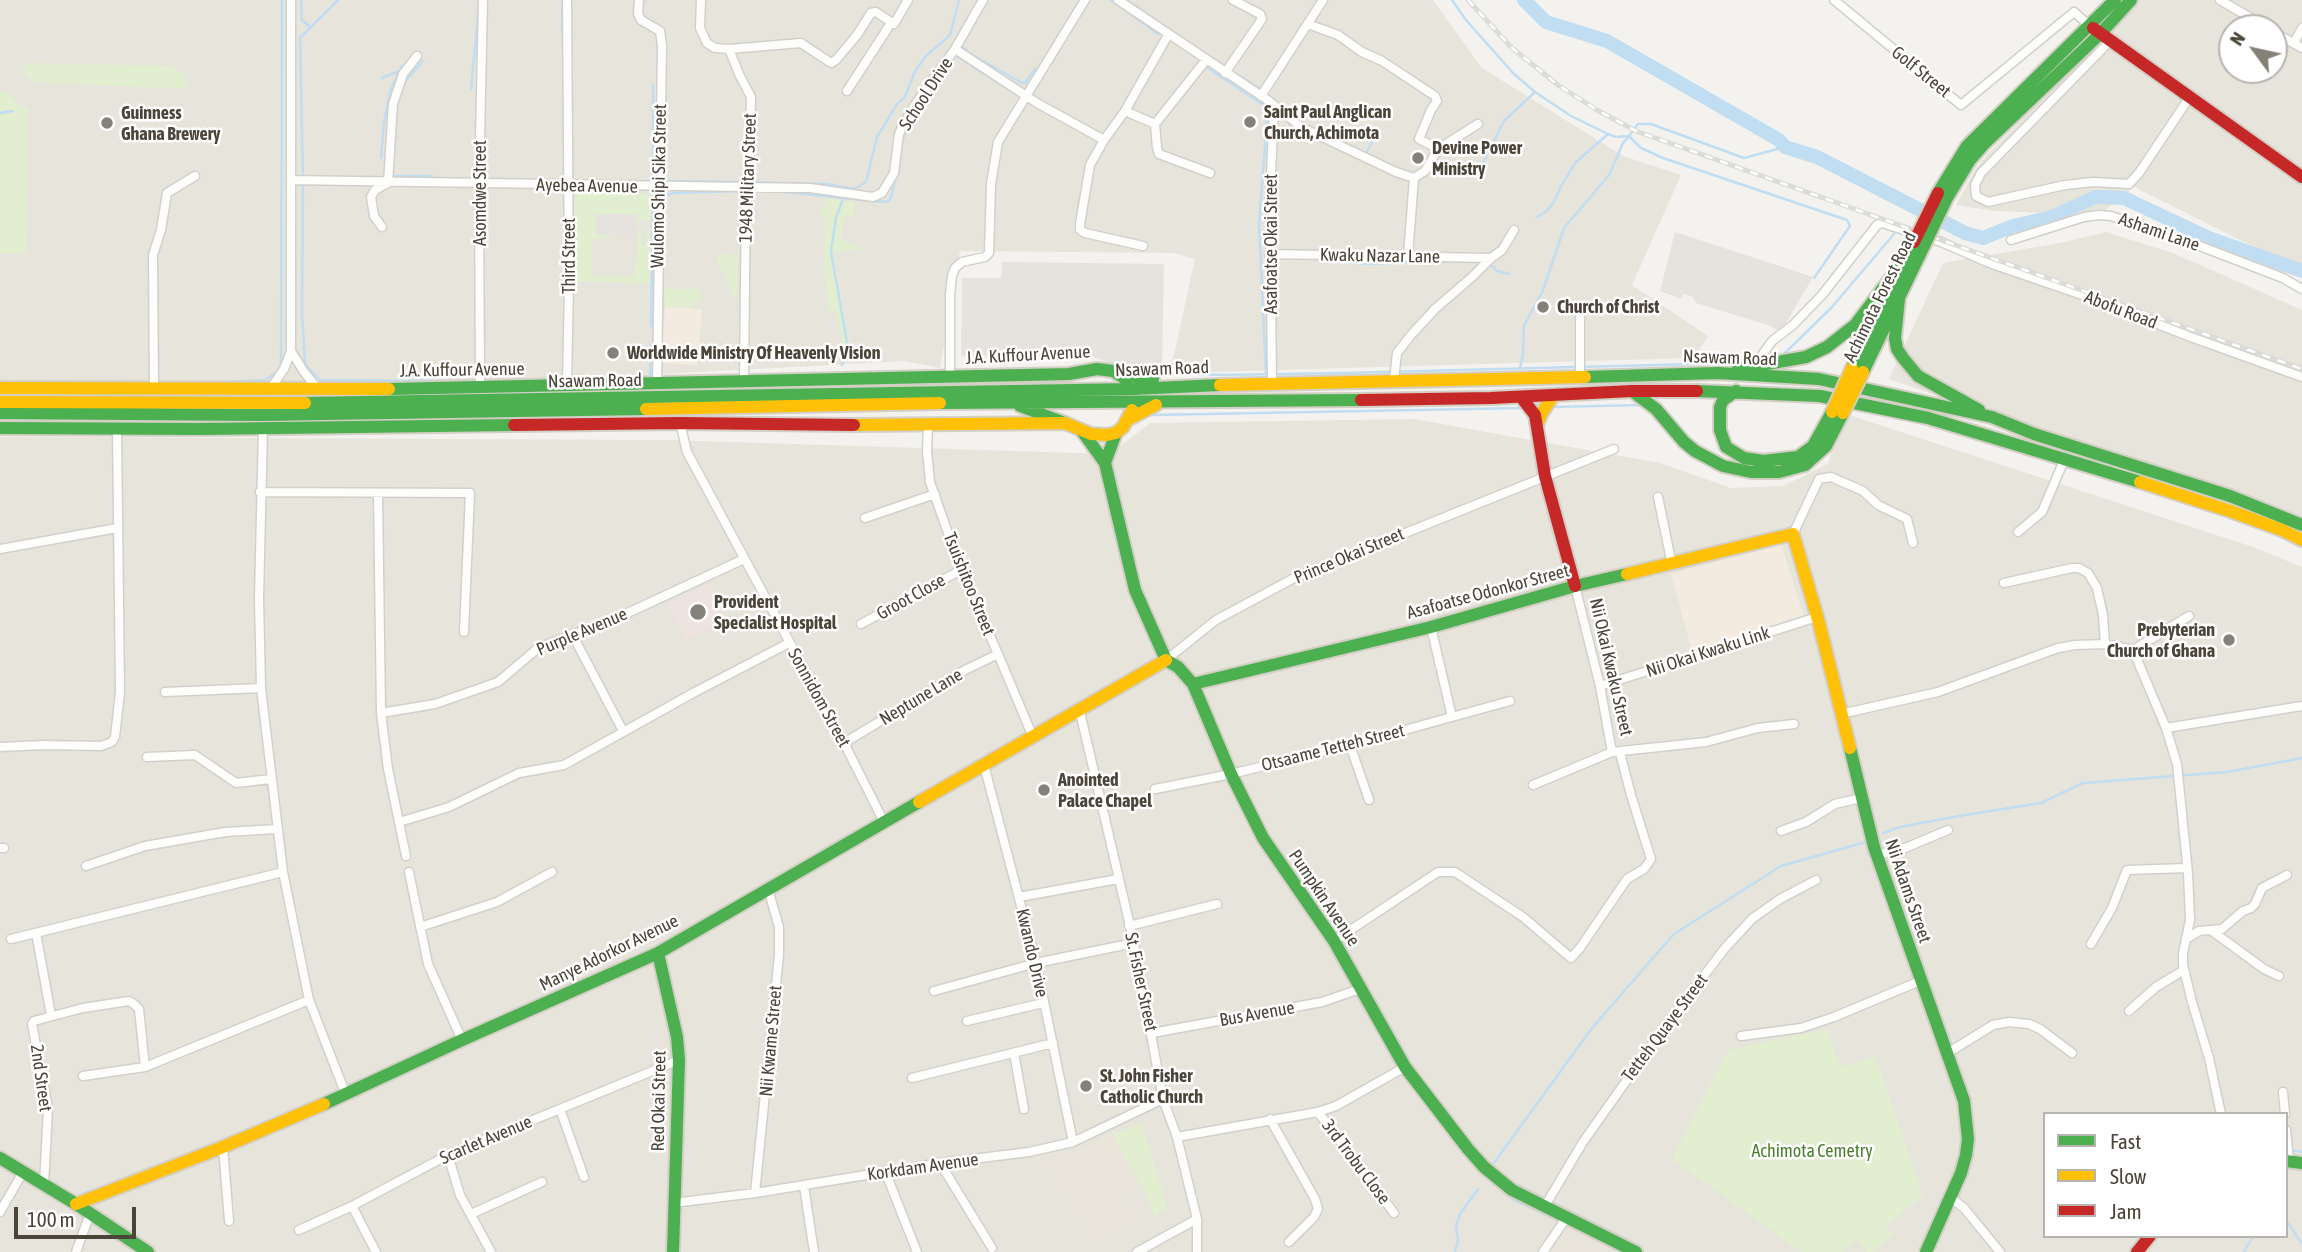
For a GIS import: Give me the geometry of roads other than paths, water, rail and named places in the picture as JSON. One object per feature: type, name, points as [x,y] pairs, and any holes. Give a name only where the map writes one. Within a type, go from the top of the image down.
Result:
[{"type":"main road","name":"Achimota Forest Road","points":[[2100,34],[2115,0]]},
{"type":"main road","name":"Achimota Forest Road","points":[[1857,370],[1899,299],[1919,244],[1942,196],[1983,145],[2100,34],[2131,0]]},
{"type":"main road","points":[[2100,34],[2302,177]]},
{"type":"main road","name":"Achimota Forest Road","points":[[1632,391],[1656,409],[1695,451],[1723,466],[1751,472],[1779,472],[1805,465],[1826,446],[1837,413],[1908,255],[1919,244]]},
{"type":"main road","points":[[1717,373],[1806,357],[1827,347],[1855,325],[1908,255]]},
{"type":"main road","points":[[1899,299],[1895,338],[1897,349],[1903,358],[1918,376],[1992,417]]},
{"type":"main road","name":"J.A. Kuffour Avenue","points":[[0,388],[567,385],[1069,374],[1097,369],[1145,380],[1169,379],[1217,384]]},
{"type":"main road","name":"Nsawam Road","points":[[0,402],[301,403],[1133,389],[1272,382],[1428,381],[1717,373],[1819,379],[1992,417],[2034,434],[2230,496],[2302,525]]},
{"type":"main road","points":[[1121,375],[1133,389],[1134,402],[1129,419]]},
{"type":"main road","name":"Nsawam Road","points":[[0,413],[417,414],[1002,402],[1161,403],[1521,397],[1632,391],[1736,391],[1820,396],[1940,421],[2230,510],[2302,540]]},
{"type":"main road","name":"Achimota Forest Road","points":[[1736,391],[1727,396],[1720,407],[1720,430],[1726,447],[1744,458],[1763,461],[1798,457],[1813,446],[1837,413]]},
{"type":"main road","points":[[1537,426],[1541,414],[1553,396]]},
{"type":"main road","name":"Nii Okai Kwaku Street","points":[[1521,397],[1532,409],[1537,426],[1545,475],[1575,586]]},
{"type":"main road","points":[[1002,402],[1042,413],[1082,431],[1099,435],[1116,433]]},
{"type":"main road","points":[[1105,463],[1116,433],[1129,419],[1161,403]]},
{"type":"main road","points":[[0,428],[680,423],[1065,424]]},
{"type":"main road","points":[[1082,431],[1105,463],[1135,590],[1166,660]]},
{"type":"main road","name":"Asafoatse Odonkor Street","points":[[1193,684],[1431,627],[1575,586],[1793,534]]},
{"type":"main road","name":"Nii Adams Street","points":[[1793,534],[1817,617],[1877,855],[1964,1101],[1968,1139],[1961,1173],[1926,1252]]},
{"type":"main road","name":"Pumpkin Avenue","points":[[1166,660],[1178,667],[1193,684],[1231,774],[1263,838],[1334,941],[1405,1067],[1468,1149],[1511,1190],[1636,1252]]},
{"type":"main road","name":"Manye Adorkor Avenue","points":[[76,1204],[223,1147],[346,1095],[658,953],[1166,660]]},
{"type":"main road","name":"Red Okai Street","points":[[658,953],[677,1037],[679,1060],[673,1252]]},
{"type":"main road","points":[[0,1158],[148,1252]]},
{"type":"main road","points":[[2137,1252],[2148,1238]]},
{"type":"street","points":[[271,388],[284,369],[291,351],[291,0]]},
{"type":"street","name":"Asomdwe Street","points":[[480,386],[479,184],[483,0]]},
{"type":"street","name":"Third Street","points":[[567,0],[567,385]]},
{"type":"street","name":"Wulomo Shipi Sika Street","points":[[639,0],[640,20],[660,31],[662,46],[657,383]]},
{"type":"street","points":[[701,0],[700,23],[708,43],[715,48],[729,50],[802,43],[829,62],[833,62],[874,11],[891,23],[897,22],[908,0]]},
{"type":"street","name":"School Drive","points":[[882,193],[894,173],[899,134],[916,103],[955,49],[983,0]]},
{"type":"street","points":[[950,377],[952,276],[962,262],[985,257],[991,248],[991,184],[998,142],[1085,0]]},
{"type":"street","points":[[1118,0],[1261,96],[1304,129],[1414,178]]},
{"type":"street","points":[[1225,73],[1262,19],[1260,14],[1233,0]]},
{"type":"street","points":[[1261,96],[1323,0]]},
{"type":"street","name":"Golf Street","points":[[1834,0],[1961,105],[2074,12],[2100,34]]},
{"type":"street","points":[[2220,0],[2244,14]]},
{"type":"street","points":[[847,91],[891,23]]},
{"type":"street","points":[[1308,24],[1338,35],[1433,94],[1437,101],[1419,139],[1438,149]]},
{"type":"street","points":[[2298,46],[2302,27]]},
{"type":"street","points":[[1143,247],[1085,233],[1080,230],[1080,224],[1088,171],[1104,139],[1125,111],[1168,34]]},
{"type":"street","points":[[2100,34],[1982,173],[1974,192],[1976,197],[1988,202],[2065,185],[2129,184],[2189,98]]},
{"type":"street","points":[[955,49],[1037,103],[1104,139]]},
{"type":"street","name":"1948 Military Street","points":[[729,50],[751,97],[746,186],[744,381]]},
{"type":"street","points":[[382,227],[374,216],[371,197],[388,183],[393,103],[403,74],[417,56]]},
{"type":"street","points":[[1206,60],[1155,124],[1159,154],[1210,173]]},
{"type":"street","name":"Asafoatse Okai Street","points":[[1272,382],[1269,197],[1274,107]]},
{"type":"street","points":[[1125,111],[1155,124]]},
{"type":"street","points":[[1414,178],[1425,171],[1438,149],[1478,124]]},
{"type":"street","points":[[154,388],[153,255],[161,230],[167,193],[195,176]]},
{"type":"street","points":[[1408,256],[1414,178]]},
{"type":"street","name":"Ayebea Avenue","points":[[291,180],[659,187],[746,186],[810,188],[873,197],[882,193]]},
{"type":"street","name":"Ashami Lane","points":[[2011,240],[2084,218],[2111,216],[2218,253],[2283,278],[2302,289]]},
{"type":"street","name":"Abofu Road","points":[[1755,365],[1772,341],[1793,325],[1822,295],[1877,225],[1882,223],[1941,242],[1992,264],[2097,300],[2302,377]]},
{"type":"street","points":[[1394,380],[1398,353],[1411,335],[1435,309],[1504,248],[1514,230]]},
{"type":"street","name":"Kwaku Nazar Lane","points":[[1269,254],[1490,258]]},
{"type":"street","points":[[1580,313],[1580,375]]},
{"type":"street","points":[[291,351],[317,388]]},
{"type":"street","name":"Sonnidom Street","points":[[680,423],[687,452],[884,822]]},
{"type":"street","name":"Tsuishitoo Street","points":[[928,425],[930,482],[961,570],[1033,737]]},
{"type":"street","points":[[0,747],[43,744],[101,746],[112,742],[115,737],[120,692],[117,428]]},
{"type":"street","points":[[263,428],[259,597],[261,688],[282,872],[309,1000],[346,1095]]},
{"type":"street","name":"Prince Okai Street","points":[[1166,660],[1216,620],[1296,577],[1614,449]]},
{"type":"street","points":[[2018,532],[2042,512],[2066,458]]},
{"type":"street","points":[[1793,534],[1819,479],[1831,477],[1863,491],[1878,505],[1907,519],[1913,543]]},
{"type":"street","points":[[260,492],[470,492],[464,632]]},
{"type":"street","points":[[378,494],[382,713],[388,769],[406,856]]},
{"type":"street","points":[[865,518],[935,494]]},
{"type":"street","points":[[1658,497],[1672,565]]},
{"type":"street","points":[[0,549],[117,528]]},
{"type":"street","name":"Purple Avenue","points":[[382,713],[435,704],[498,682],[538,648],[619,617],[744,559]]},
{"type":"street","points":[[2004,583],[2072,568],[2088,573],[2097,588],[2103,615],[2105,644]]},
{"type":"street","name":"Groot Close","points":[[861,624],[961,570]]},
{"type":"street","name":"Nii Okai Kwaku Street","points":[[1334,941],[1438,872],[1455,872],[1523,917],[1571,958],[1627,879],[1644,869],[1651,859],[1616,752],[1575,586]]},
{"type":"street","points":[[1841,715],[1938,692],[2058,648],[2105,644],[2133,650],[2189,616]]},
{"type":"street","name":"Nii Okai Kwaku Link","points":[[1600,686],[1817,617]]},
{"type":"street","points":[[1431,627],[1452,717]]},
{"type":"street","points":[[572,634],[623,731]]},
{"type":"street","points":[[399,822],[450,807],[519,773],[564,765],[789,643]]},
{"type":"street","points":[[2133,650],[2166,728],[2177,764],[2190,920],[2183,953],[2184,970],[2210,1058],[2221,1112]]},
{"type":"street","name":"Neptune Lane","points":[[844,743],[944,683],[999,654]]},
{"type":"street","points":[[165,692],[261,688]]},
{"type":"street","name":"Otsaame Tetteh Street","points":[[1155,789],[1350,745],[1510,701]]},
{"type":"street","points":[[2166,728],[2302,706]]},
{"type":"street","name":"St. Fisher Street","points":[[1080,712],[1134,943],[1163,1099],[1177,1137],[1198,1219],[1197,1252]]},
{"type":"street","points":[[1533,785],[1616,752],[1706,742],[1758,728],[1794,724]]},
{"type":"street","points":[[1350,745],[1369,800]]},
{"type":"street","points":[[148,757],[195,755],[236,783],[271,779]]},
{"type":"street","name":"Kwando Drive","points":[[984,765],[1036,963],[1073,1142]]},
{"type":"street","points":[[1781,831],[1806,822],[1830,806],[1861,798]]},
{"type":"street","points":[[86,866],[145,846],[225,832],[277,829]]},
{"type":"street","points":[[1877,855],[1905,848],[1948,830]]},
{"type":"street","points":[[2091,944],[2112,908],[2127,870],[2187,868]]},
{"type":"street","points":[[11,939],[282,872]]},
{"type":"street","points":[[409,872],[428,964],[462,1040]]},
{"type":"street","points":[[420,927],[497,902],[552,872]]},
{"type":"street","points":[[2186,939],[2199,931],[2222,929],[2255,904],[2262,888],[2287,875]]},
{"type":"street","points":[[1019,897],[1118,879]]},
{"type":"street","name":"Tetteh Quaye Street","points":[[1545,1206],[1583,1142],[1725,948],[1753,918],[1780,899],[1816,880]]},
{"type":"street","name":"Nii Kwame Street","points":[[755,1193],[779,955],[779,927],[768,889]]},
{"type":"street","points":[[1129,926],[1217,904]]},
{"type":"street","points":[[2210,930],[2264,969],[2279,976]]},
{"type":"street","points":[[36,933],[51,1015],[129,1001],[139,1009],[145,1067]]},
{"type":"street","points":[[934,991],[1036,963],[1134,943]]},
{"type":"street","points":[[2129,1011],[2156,986],[2184,970]]},
{"type":"street","points":[[1741,1037],[1801,1028],[1920,981]]},
{"type":"street","name":"Bus Avenue","points":[[1152,1033],[1322,1002],[1360,989]]},
{"type":"street","points":[[83,1076],[145,1067],[309,1000]]},
{"type":"street","points":[[967,1021],[1043,1003]]},
{"type":"street","name":"2nd Street","points":[[44,1184],[48,1108],[32,1024],[38,1018],[51,1015]]},
{"type":"street","points":[[1946,1054],[1993,1025],[2009,1022],[2040,1028],[2072,1053]]},
{"type":"street","points":[[912,1078],[1053,1043]]},
{"type":"street","points":[[1014,1053],[1024,1109]]},
{"type":"street","name":"Scarlet Avenue","points":[[299,1230],[352,1206],[448,1155],[679,1060]]},
{"type":"street","points":[[1177,1137],[1270,1118],[1318,1112],[1405,1067]]},
{"type":"street","points":[[2283,1092],[2285,1112]]},
{"type":"street","name":"Korkdam Avenue","points":[[673,1203],[1029,1152],[1073,1142],[1163,1099]]},
{"type":"street","points":[[560,1109],[584,1177]]},
{"type":"street","name":"3rd Trobu Close","points":[[1318,1112],[1394,1213]]},
{"type":"street","points":[[1270,1118],[1318,1209],[1314,1217],[1289,1242]]},
{"type":"street","points":[[2288,1141],[2292,1162]]},
{"type":"street","points":[[223,1147],[229,1221]]},
{"type":"street","points":[[448,1155],[456,1185],[491,1252]]},
{"type":"street","points":[[940,1163],[992,1248]]},
{"type":"street","points":[[885,1171],[917,1252]]},
{"type":"street","points":[[0,1212],[23,1172]]},
{"type":"street","points":[[471,1214],[542,1182]]},
{"type":"street","points":[[804,1186],[814,1252]]},
{"type":"street","points":[[1951,1197],[1964,1208],[2000,1252]]},
{"type":"street","points":[[352,1206],[376,1252]]},
{"type":"street","points":[[76,1252],[90,1214]]},
{"type":"street","points":[[1543,1252],[1567,1217]]},
{"type":"street","points":[[1137,1252],[1198,1219]]},
{"type":"waterway","points":[[281,368],[282,0]]},
{"type":"waterway","points":[[301,0],[302,20],[310,27]]},
{"type":"waterway","points":[[303,177],[300,38],[338,0]]},
{"type":"waterway","points":[[562,32],[563,0]]},
{"type":"waterway","points":[[853,190],[866,182],[877,137],[897,104],[905,97],[915,71],[926,56],[950,35],[959,0]]},
{"type":"waterway","points":[[1111,0],[1158,34]]},
{"type":"waterway","points":[[1127,0],[1173,32]]},
{"type":"waterway","points":[[1452,0],[1513,73],[1535,92],[1571,116],[1608,134],[1616,137],[1629,136],[1638,124],[1651,124],[1744,158],[1785,147]]},
{"type":"waterway","points":[[1524,0],[1546,22],[1607,41],[1779,140],[1785,147],[1817,157],[1965,233],[1983,238],[2013,226],[2052,217],[2095,197],[2124,198],[2209,238],[2302,271]]},
{"type":"waterway","points":[[471,90],[479,3]]},
{"type":"waterway","points":[[959,44],[969,53],[1022,83],[1025,83],[1035,69]]},
{"type":"waterway","points":[[1199,49],[1226,67]]},
{"type":"waterway","points":[[955,55],[1011,91]]},
{"type":"waterway","points":[[403,84],[423,61]]},
{"type":"waterway","points":[[1203,65],[1268,108],[1259,224],[1266,373]]},
{"type":"waterway","points":[[381,158],[384,122],[391,88],[402,66]]},
{"type":"waterway","points":[[382,78],[399,71]]},
{"type":"waterway","points":[[1231,71],[1261,89]]},
{"type":"waterway","points":[[653,84],[653,182]]},
{"type":"waterway","points":[[1476,177],[1504,121],[1534,93]]},
{"type":"waterway","points":[[902,140],[923,100]]},
{"type":"waterway","points":[[0,113],[13,111]]},
{"type":"waterway","points":[[1537,217],[1547,211],[1554,202],[1576,162],[1608,134]]},
{"type":"waterway","points":[[1366,154],[1375,135]]},
{"type":"waterway","points":[[1520,368],[1524,325],[1542,293],[1564,228],[1609,175],[1623,143],[1629,136],[1641,148],[1663,158],[1847,220],[1850,226],[1814,278]]},
{"type":"waterway","points":[[391,176],[432,176]]},
{"type":"waterway","points":[[774,191],[884,202],[889,201],[892,195],[895,178]]},
{"type":"waterway","points":[[664,181],[741,182]]},
{"type":"waterway","points":[[751,182],[781,183]]},
{"type":"waterway","points":[[303,183],[302,313],[305,364],[320,380],[457,381]]},
{"type":"waterway","points":[[788,183],[827,184],[854,189]]},
{"type":"waterway","points":[[651,326],[653,189]]},
{"type":"waterway","points":[[663,200],[664,196],[674,193],[736,191]]},
{"type":"waterway","points":[[842,365],[850,347],[847,343],[831,251],[836,218],[843,199]]},
{"type":"waterway","points":[[1783,355],[1832,307],[1894,234]]},
{"type":"waterway","points":[[1339,262],[1373,264],[1451,261]]},
{"type":"waterway","points":[[1486,265],[1509,274]]},
{"type":"waterway","points":[[650,379],[651,345]]},
{"type":"waterway","points":[[1154,373],[1226,375],[1735,363]]},
{"type":"waterway","points":[[209,383],[265,380],[277,372]]},
{"type":"waterway","points":[[1551,407],[1642,405]]},
{"type":"waterway","points":[[1153,415],[1523,408]]},
{"type":"waterway","points":[[1883,833],[1900,827],[2041,803],[2083,783],[2227,772],[2302,758]]},
{"type":"waterway","points":[[1491,1167],[1592,1028],[1674,934],[1781,866],[1866,842]]},
{"type":"waterway","points":[[2291,1150],[2302,1152]]},
{"type":"waterway","points":[[1493,1183],[1514,1200],[1560,1221]]},
{"type":"waterway","points":[[1455,1252],[1458,1240],[1456,1225],[1460,1214],[1478,1189]]},
{"type":"waterway","points":[[2288,1223],[2302,1244]]},
{"type":"waterway","points":[[1566,1224],[1622,1252]]},
{"type":"waterway","points":[[2149,1247],[2157,1238]]},
{"type":"waterway","points":[[2244,1252],[2252,1238]]},
{"type":"railway","points":[[1468,0],[1512,48],[1558,85],[1636,131],[2302,369]]},
{"type":"place","name":"Saint Paul Anglican Church, Achimota","points":[[1250,122]]},
{"type":"place","name":"Guinness Ghana Brewery","points":[[107,123]]},
{"type":"place","name":"Devine Power Ministry","points":[[1418,158]]},
{"type":"place","name":"Church of Christ","points":[[1543,307]]},
{"type":"place","name":"Worldwide Ministry Of Heavenly Vision","points":[[613,353]]},
{"type":"place","name":"Provident Specialist Hospital","points":[[698,612]]},
{"type":"place","name":"Prebyterian Church of Ghana","points":[[2229,640]]},
{"type":"place","name":"Anointed Palace Chapel","points":[[1044,790]]},
{"type":"place","name":"St. John Fisher Catholic Church","points":[[1086,1086]]},
{"type":"park label","name":"Achimota Cemetry","points":[[1812,1151]]}]
